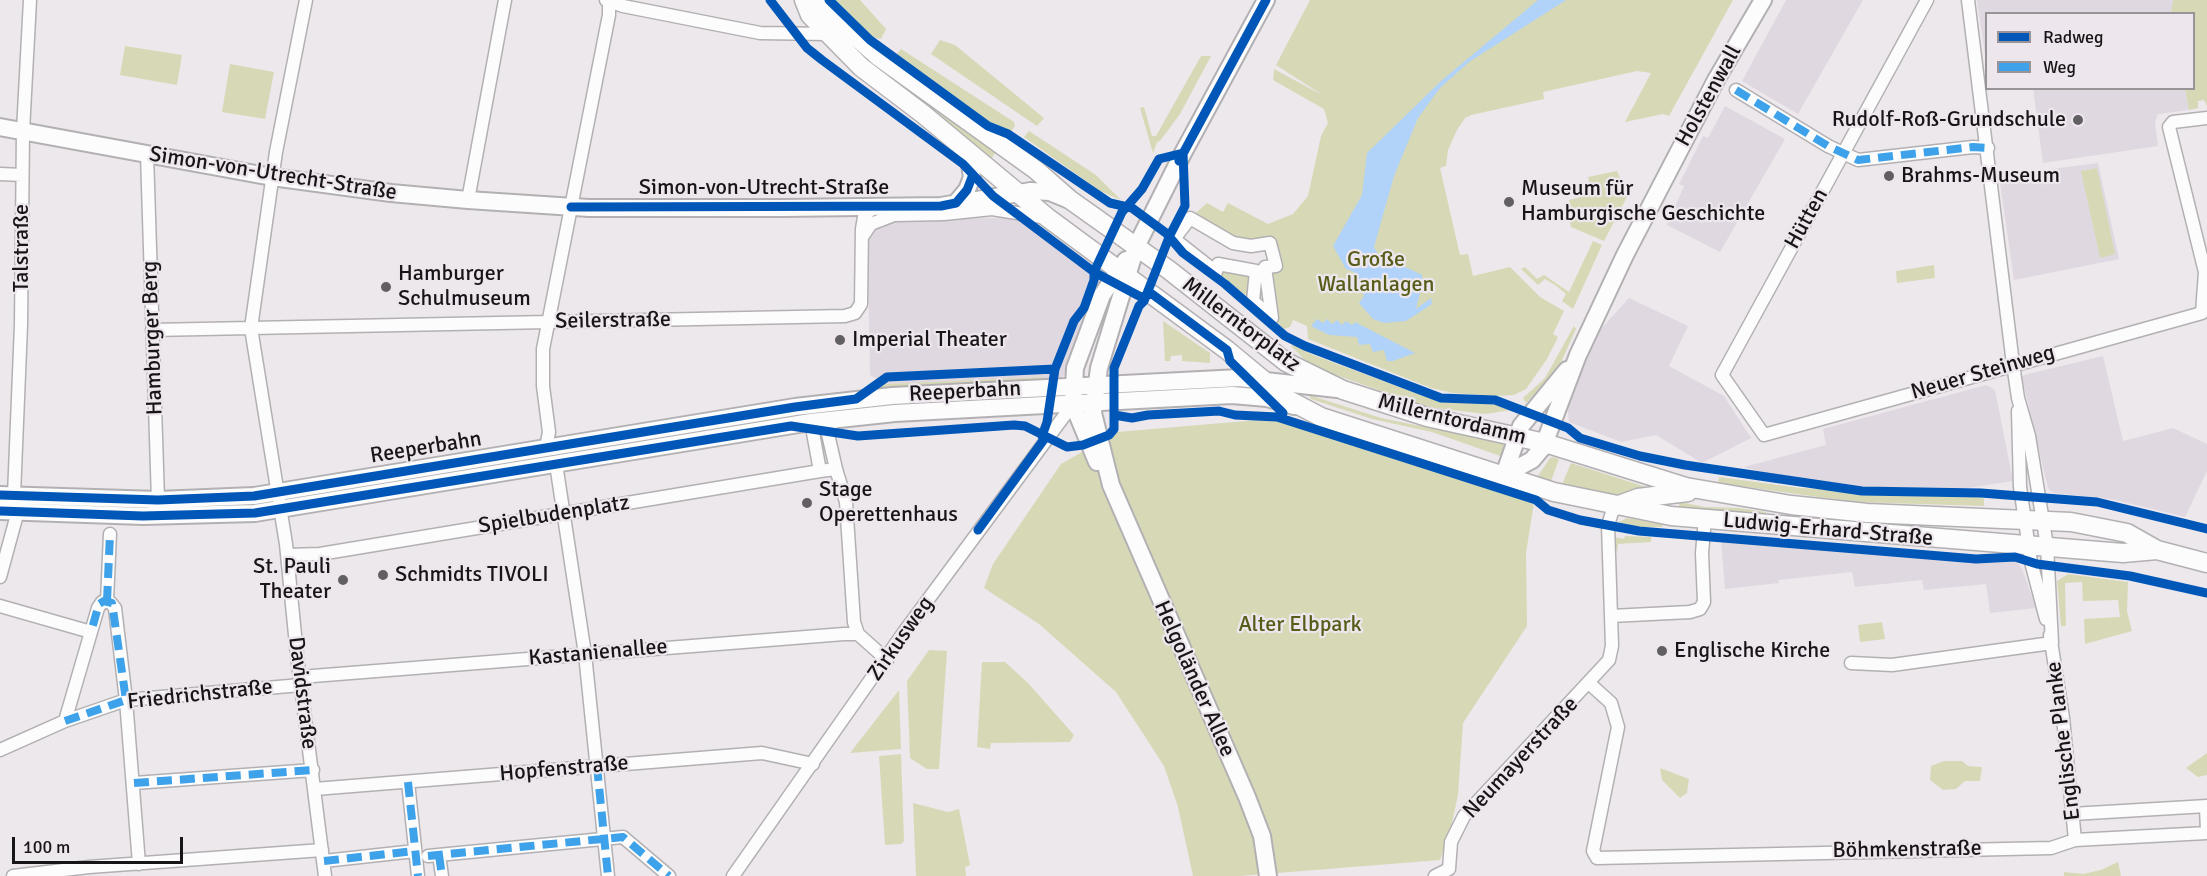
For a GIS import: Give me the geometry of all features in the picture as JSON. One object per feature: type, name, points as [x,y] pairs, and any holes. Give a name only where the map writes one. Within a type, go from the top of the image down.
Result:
[{"type":"main road","name":"Millerntorplatz","points":[[804,0],[810,15],[861,67],[1048,218],[1227,350],[1300,408]]},
{"type":"main road","name":"Millerntorplatz","points":[[815,0],[879,57],[1036,170],[1069,199],[1136,247],[1294,368],[1343,390]]},
{"type":"main road","points":[[1095,385],[1123,273],[1183,153],[1266,0]]},
{"type":"main road","name":"Holstenwall","points":[[1545,443],[1578,355],[1666,174],[1763,0]]},
{"type":"main road","name":"Simon-von-Utrecht-Straße","points":[[0,127],[272,177],[371,191],[571,207],[872,208],[933,206],[1015,192],[1040,191],[1069,199]]},
{"type":"main road","points":[[956,203],[967,190],[972,177],[968,152]]},
{"type":"main road","points":[[1073,387],[1076,368],[1102,295],[1123,273]]},
{"type":"main road","name":"Holstenwall","points":[[1504,475],[1513,454],[1516,435],[1578,355]]},
{"type":"main road","name":"Millerntorplatz","points":[[1073,387],[1239,378],[1343,390]]},
{"type":"main road","name":"Helgoländer Allee","points":[[1095,385],[1093,402],[1095,427],[1111,485]]},
{"type":"main road","name":"Reeperbahn","points":[[0,511],[11,500],[39,496],[158,500],[278,492],[839,401],[1073,387]]},
{"type":"main road","name":"Helgoländer Allee","points":[[1073,387],[1072,404],[1088,443],[1111,485],[1247,797],[1262,836],[1268,876]]},
{"type":"main road","name":"Millerntordamm","points":[[1300,408],[1346,426],[1504,475],[1532,460],[1545,443],[1427,417],[1343,390]]},
{"type":"main road","name":"Millerntorplatz","points":[[1072,404],[1232,395],[1267,399],[1300,408]]},
{"type":"main road","name":"Reeperbahn","points":[[11,500],[143,516],[280,510],[832,419],[1072,404]]},
{"type":"main road","name":"Ludwig-Erhard-Straße","points":[[1545,443],[1679,485],[1711,492],[1791,505],[1867,513],[2034,519],[2127,533],[2157,550],[2207,563]]},
{"type":"main road","name":"Ludwig-Erhard-Straße","points":[[1504,475],[1554,492],[1671,516],[2123,554],[2157,550]]},
{"type":"main road","points":[[1614,506],[1656,495],[1711,492]]},
{"type":"street","name":"Talstraße","points":[[0,577],[11,500],[21,325],[23,131],[30,0]]},
{"type":"street","name":"Davidstraße","points":[[306,0],[272,177],[251,328],[287,555],[300,681],[325,876]]},
{"type":"street","points":[[468,200],[505,0]]},
{"type":"street","points":[[546,448],[549,432],[543,386],[543,350],[609,15],[608,0],[623,6],[760,33],[828,34]]},
{"type":"street","name":"Hütten","points":[[1764,435],[1722,375],[1927,0]]},
{"type":"street","points":[[1968,0],[2018,398],[2019,463],[2034,519]]},
{"type":"street","points":[[1736,90],[1843,154],[1858,160],[1974,147],[1988,148]]},
{"type":"street","points":[[2205,315],[2205,272],[2169,127],[2173,122],[2207,118]]},
{"type":"street","name":"Hamburger Berg","points":[[147,154],[158,500]]},
{"type":"street","points":[[0,174],[22,174]]},
{"type":"street","name":"Simon-von-Utrecht-Straße","points":[[861,238],[864,217],[872,208]]},
{"type":"street","name":"Simon-von-Utrecht-Straße","points":[[861,238],[872,224],[894,214],[944,214],[1000,210],[1048,218]]},
{"type":"street","points":[[1190,218],[1233,243],[1251,246],[1270,243],[1276,266],[1265,267],[1272,318],[1253,301],[1256,271],[1218,264],[1216,272],[1174,239],[1190,218]]},
{"type":"street","name":"Seilerstraße","points":[[152,330],[838,316],[857,311],[861,304],[861,238]]},
{"type":"street","name":"Neuer Steinweg","points":[[1764,435],[2013,364],[2205,315]]},
{"type":"street","points":[[2018,398],[2030,436],[2037,545]]},
{"type":"street","name":"Zirkusweg","points":[[733,876],[978,530],[1072,404]]},
{"type":"street","points":[[832,419],[828,434],[846,502],[854,622],[858,634],[886,660]]},
{"type":"street","points":[[811,422],[820,471]]},
{"type":"street","points":[[556,464],[585,654],[608,876]]},
{"type":"street","name":"Spielbudenplatz","points":[[287,555],[320,554],[836,469]]},
{"type":"street","points":[[143,516],[158,500]]},
{"type":"street","name":"Neumayerstraße","points":[[1452,872],[1451,842],[1464,816],[1590,684],[1610,657],[1608,525],[1614,506]]},
{"type":"street","points":[[1611,616],[1690,612],[1700,609],[1704,602],[1701,554],[1705,519]]},
{"type":"street","name":"Englische Planke","points":[[2034,519],[2063,718],[2075,840]]},
{"type":"street","points":[[107,601],[110,534]]},
{"type":"street","name":"Englische Planke","points":[[2037,545],[2052,643]]},
{"type":"street","points":[[65,721],[99,604],[107,601]]},
{"type":"street","points":[[107,601],[115,608],[134,783],[139,864]]},
{"type":"street","points":[[0,606],[91,632]]},
{"type":"street","name":"Kastanienallee","points":[[300,681],[585,654],[858,634]]},
{"type":"street","points":[[1851,663],[1892,665],[2052,643]]},
{"type":"street","name":"Friedrichstraße","points":[[0,750],[65,721],[126,700],[300,681]]},
{"type":"street","name":"Böhmkenstraße","points":[[1590,684],[1611,703],[1618,727],[1593,851],[1597,858],[1738,853],[2051,848],[2060,847],[2075,840],[2207,832]]},
{"type":"street","name":"Hopfenstraße","points":[[315,789],[762,753],[813,764]]},
{"type":"street","points":[[134,783],[312,770]]},
{"type":"street","points":[[408,782],[418,876]]},
{"type":"street","points":[[2072,814],[2206,807],[2207,832]]},
{"type":"street","points":[[442,876],[433,855],[623,837],[669,876]]},
{"type":"street","points":[[13,876],[139,864],[415,851]]},
{"type":"street","points":[[1435,876],[1452,872]]},
{"type":"shaded area","points":[[1786,0],[1863,0],[1798,114],[1742,81]]},
{"type":"shaded area","name":"Rudolf-Roß-Grundschule","points":[[1977,0],[2173,0],[2171,12],[1985,12],[1985,54]]},
{"type":"shaded area","name":"Rudolf-Roß-Grundschule","points":[[2033,90],[2185,90],[2189,110],[2158,114],[2155,122],[2158,146],[2043,163]]},
{"type":"shaded area","points":[[1725,106],[1785,139],[1720,252],[1667,225],[1684,186],[1679,184],[1703,136],[1708,138]]},
{"type":"shaded area","points":[[2098,163],[2119,259],[2014,280],[1999,176]]},
{"type":"shaded area","points":[[1005,218],[1031,222],[1102,270],[1099,287],[1064,375],[1060,379],[1043,382],[1043,377],[885,384],[870,375],[867,219]]},
{"type":"shaded area","points":[[1629,298],[1688,326],[1669,366],[1724,396],[1751,438],[1702,463],[1656,435],[1621,442],[1569,422],[1566,397],[1601,329]]},
{"type":"shaded area","points":[[2103,356],[2123,441],[2173,428],[2207,444],[2207,471],[2185,517],[2111,499],[2053,493],[2048,488],[2022,378],[2024,375]]},
{"type":"shaded area","points":[[1986,385],[1995,390],[2013,481],[1955,490],[1876,491],[1790,480],[1744,467],[1826,445],[1823,429]]},
{"type":"shaded area","points":[[1721,540],[1984,562],[2014,558],[2022,569],[2036,608],[1990,613],[1986,584],[1924,590],[1922,580],[1855,587],[1852,572],[1725,589]]},
{"type":"green space","points":[[830,0],[860,0],[886,29],[881,39],[865,35]]},
{"type":"green space","name":"Große Wallanlagen","points":[[1310,0],[1733,0],[1669,116],[1663,114],[1625,122],[1651,73],[1637,71],[1543,92],[1544,99],[1471,115],[1465,118],[1457,130],[1448,150],[1446,166],[1440,168],[1460,255],[1468,254],[1473,276],[1510,267],[1540,297],[1564,311],[1553,334],[1558,337],[1547,359],[1526,389],[1514,395],[1496,396],[1453,393],[1431,388],[1308,339],[1307,326],[1293,320],[1290,327],[1284,329],[1272,318],[1265,267],[1276,266],[1270,243],[1251,246],[1190,218],[1207,203],[1223,212],[1228,203],[1268,224],[1293,214],[1308,196],[1321,136],[1328,123],[1324,109],[1273,80],[1274,69],[1324,96],[1276,65]]},
{"type":"green space","points":[[2173,0],[2207,0],[2207,106],[2204,100],[2198,101],[2198,108],[2189,110],[2185,90],[2195,90],[2195,12],[2171,12]]},
{"type":"green space","points":[[817,9],[859,51],[975,137],[998,149],[991,159],[856,56]]},
{"type":"green space","points":[[940,40],[955,45],[1044,118],[1037,126],[931,54]]},
{"type":"green space","points":[[125,46],[182,55],[177,85],[120,75]]},
{"type":"green space","points":[[901,49],[1014,122],[1015,126],[1010,133],[986,123],[894,57]]},
{"type":"green space","points":[[1201,56],[1211,56],[1180,114],[1157,142],[1153,153],[1140,108],[1144,107],[1152,136],[1156,136]]},
{"type":"green space","points":[[230,64],[274,72],[265,119],[222,112]]},
{"type":"green space","points":[[1029,131],[1096,175],[1121,200],[1100,191],[1024,137]]},
{"type":"green space","points":[[2097,168],[2115,254],[2100,258],[2081,171]]},
{"type":"green space","points":[[1617,171],[1628,195],[1604,241],[1571,227],[1566,205],[1570,204],[1569,200],[1592,194],[1588,177]]},
{"type":"green space","points":[[1593,241],[1602,245],[1573,309],[1562,301],[1566,294],[1555,285],[1545,279],[1538,285],[1521,269],[1525,267],[1537,279],[1544,275],[1569,292]]},
{"type":"green space","points":[[1218,264],[1256,271],[1253,301],[1216,272]]},
{"type":"green space","points":[[1934,265],[1935,278],[1897,283],[1896,271]]},
{"type":"green space","points":[[1163,321],[1210,353],[1210,363],[1182,361],[1182,355],[1171,356],[1170,361],[1165,361]]},
{"type":"green space","points":[[1574,326],[1576,329],[1557,371],[1526,403],[1523,398],[1545,378]]},
{"type":"green space","points":[[1294,344],[1313,355],[1440,402],[1487,402],[1511,410],[1485,414],[1427,407],[1327,372],[1306,361],[1291,346]]},
{"type":"green space","points":[[1043,377],[1043,382],[869,392],[885,384]]},
{"type":"green space","points":[[1309,395],[1381,418],[1509,444],[1506,458],[1432,432],[1372,419],[1311,399]]},
{"type":"green space","name":"Alter Elbpark","points":[[1270,419],[1535,496],[1526,553],[1527,626],[1463,723],[1458,795],[1450,832],[1440,860],[1240,876],[1193,876],[1178,807],[1164,766],[1116,692],[1039,624],[984,588],[993,564],[1061,464],[1117,432]]},
{"type":"green space","points":[[1550,458],[1559,459],[1550,484],[1536,479]]},
{"type":"green space","points":[[1571,463],[1649,488],[1623,498],[1561,487]]},
{"type":"green space","points":[[1719,477],[1800,488],[1981,497],[1984,499],[1984,506],[1854,502],[1718,483]]},
{"type":"green space","points":[[1680,502],[1705,507],[1766,512],[1766,515],[1678,510]]},
{"type":"green space","points":[[1627,518],[1664,524],[1662,527],[1639,527],[1617,523]]},
{"type":"green space","points":[[1625,536],[1651,537],[1651,542],[1618,544],[1617,553],[1614,537],[1624,539]]},
{"type":"green space","points":[[2068,574],[2128,582],[2127,611],[2132,631],[2085,644],[2084,619],[2120,617],[2118,600],[2083,601],[2082,582],[2065,583],[2066,626],[2061,626],[2057,581]]},
{"type":"green space","points":[[1882,622],[1885,639],[1860,642],[1858,625]]},
{"type":"green space","points":[[929,650],[947,651],[939,769],[927,769],[910,758],[907,681]]},
{"type":"green space","points":[[982,662],[1005,662],[1028,683],[1074,735],[1070,742],[991,743],[990,749],[977,747]]},
{"type":"green space","points":[[899,690],[901,749],[850,753]]},
{"type":"green space","points":[[2207,753],[2207,775],[2198,777],[2186,768]]},
{"type":"green space","points":[[901,754],[904,841],[901,844],[885,845],[879,756]]},
{"type":"green space","points":[[1944,761],[1962,761],[1968,766],[1982,767],[1980,781],[1965,781],[1956,789],[1943,790],[1930,780],[1931,766]]},
{"type":"green space","points":[[1660,768],[1689,779],[1687,793],[1680,798],[1662,780]]},
{"type":"green space","points":[[913,803],[948,812],[959,809],[970,865],[965,867],[966,876],[916,876]]},
{"type":"green space","points":[[2118,862],[2121,876],[2064,876],[2064,872],[2083,874],[2101,870]]},
{"type":"water","points":[[1538,0],[1566,0],[1469,62],[1440,88],[1418,118],[1394,176],[1374,247],[1378,254],[1422,275],[1422,284],[1425,289],[1419,288],[1416,309],[1431,298],[1432,304],[1406,321],[1384,323],[1373,319],[1359,303],[1364,296],[1354,272],[1346,269],[1333,246],[1362,195],[1367,153],[1441,81]]},
{"type":"water","points":[[1317,319],[1323,323],[1327,319],[1332,324],[1337,320],[1342,325],[1346,321],[1352,325],[1355,322],[1415,353],[1387,361],[1384,350],[1373,352],[1370,344],[1359,345],[1357,337],[1329,335],[1311,326]]},
{"type":"marked path","points":[[1736,90],[1828,146],[1858,160],[1973,147],[1988,148]]},
{"type":"marked path","points":[[107,601],[110,534]]},
{"type":"marked path","points":[[65,721],[126,700],[112,603],[104,601],[99,604],[91,632]]},
{"type":"marked path","points":[[597,766],[608,876]]},
{"type":"marked path","points":[[134,783],[313,770]]},
{"type":"marked path","points":[[408,782],[418,876]]},
{"type":"marked path","points":[[428,856],[623,837],[669,876]]},
{"type":"marked path","points":[[324,861],[415,851]]},
{"type":"marked path","points":[[439,855],[442,876]]},
{"type":"cycle path","points":[[770,0],[807,48],[963,164],[993,196],[1094,272],[1141,297],[1152,294],[1227,350],[1230,361],[1283,413]]},
{"type":"cycle path","points":[[829,0],[870,40],[988,126],[1008,134],[1110,203],[1132,208],[1166,233],[1183,253],[1225,284],[1285,336],[1305,346],[1441,398],[1495,400],[1568,428],[1580,438],[1640,456],[1685,465],[1862,491],[1981,493],[2097,502],[2207,529]]},
{"type":"cycle path","points":[[1179,161],[1266,0]]},
{"type":"cycle path","points":[[1042,436],[1047,422],[1055,369],[1074,321],[1084,308],[1094,280],[1094,272],[1122,212],[1142,189],[1159,159],[1183,153]]},
{"type":"cycle path","points":[[0,511],[143,516],[255,513],[791,426],[858,436],[1014,425],[1025,426],[1067,447],[1083,445],[1109,435],[1114,429],[1114,368],[1170,235],[1185,206],[1183,153]]},
{"type":"cycle path","points":[[571,207],[941,206],[956,203],[967,190],[972,177]]},
{"type":"cycle path","points":[[0,495],[158,500],[254,496],[795,407],[856,399],[887,377],[1055,369]]},
{"type":"cycle path","points":[[1114,415],[1132,418],[1219,411],[1235,415],[1277,417],[1536,500],[1548,510],[1580,520],[1639,531],[1976,559],[2015,557],[2037,564],[2130,576],[2207,593]]},
{"type":"cycle path","points":[[978,530],[1045,438]]},
{"type":"place","name":"Rudolf-Roß-Grundschule","points":[[2078,120]]},
{"type":"place","name":"Brahms-Museum","points":[[1889,176]]},
{"type":"place","name":"Museum für Hamburgische Geschichte","points":[[1509,202]]},
{"type":"place","name":"Hamburger Schulmuseum","points":[[386,287]]},
{"type":"place","name":"Imperial Theater","points":[[840,340]]},
{"type":"place","name":"Stage Operettenhaus","points":[[807,503]]},
{"type":"place","name":"Schmidts TIVOLI","points":[[383,575]]},
{"type":"place","name":"St. Pauli Theater","points":[[343,580]]},
{"type":"place","name":"Englische Kirche","points":[[1662,651]]}]
